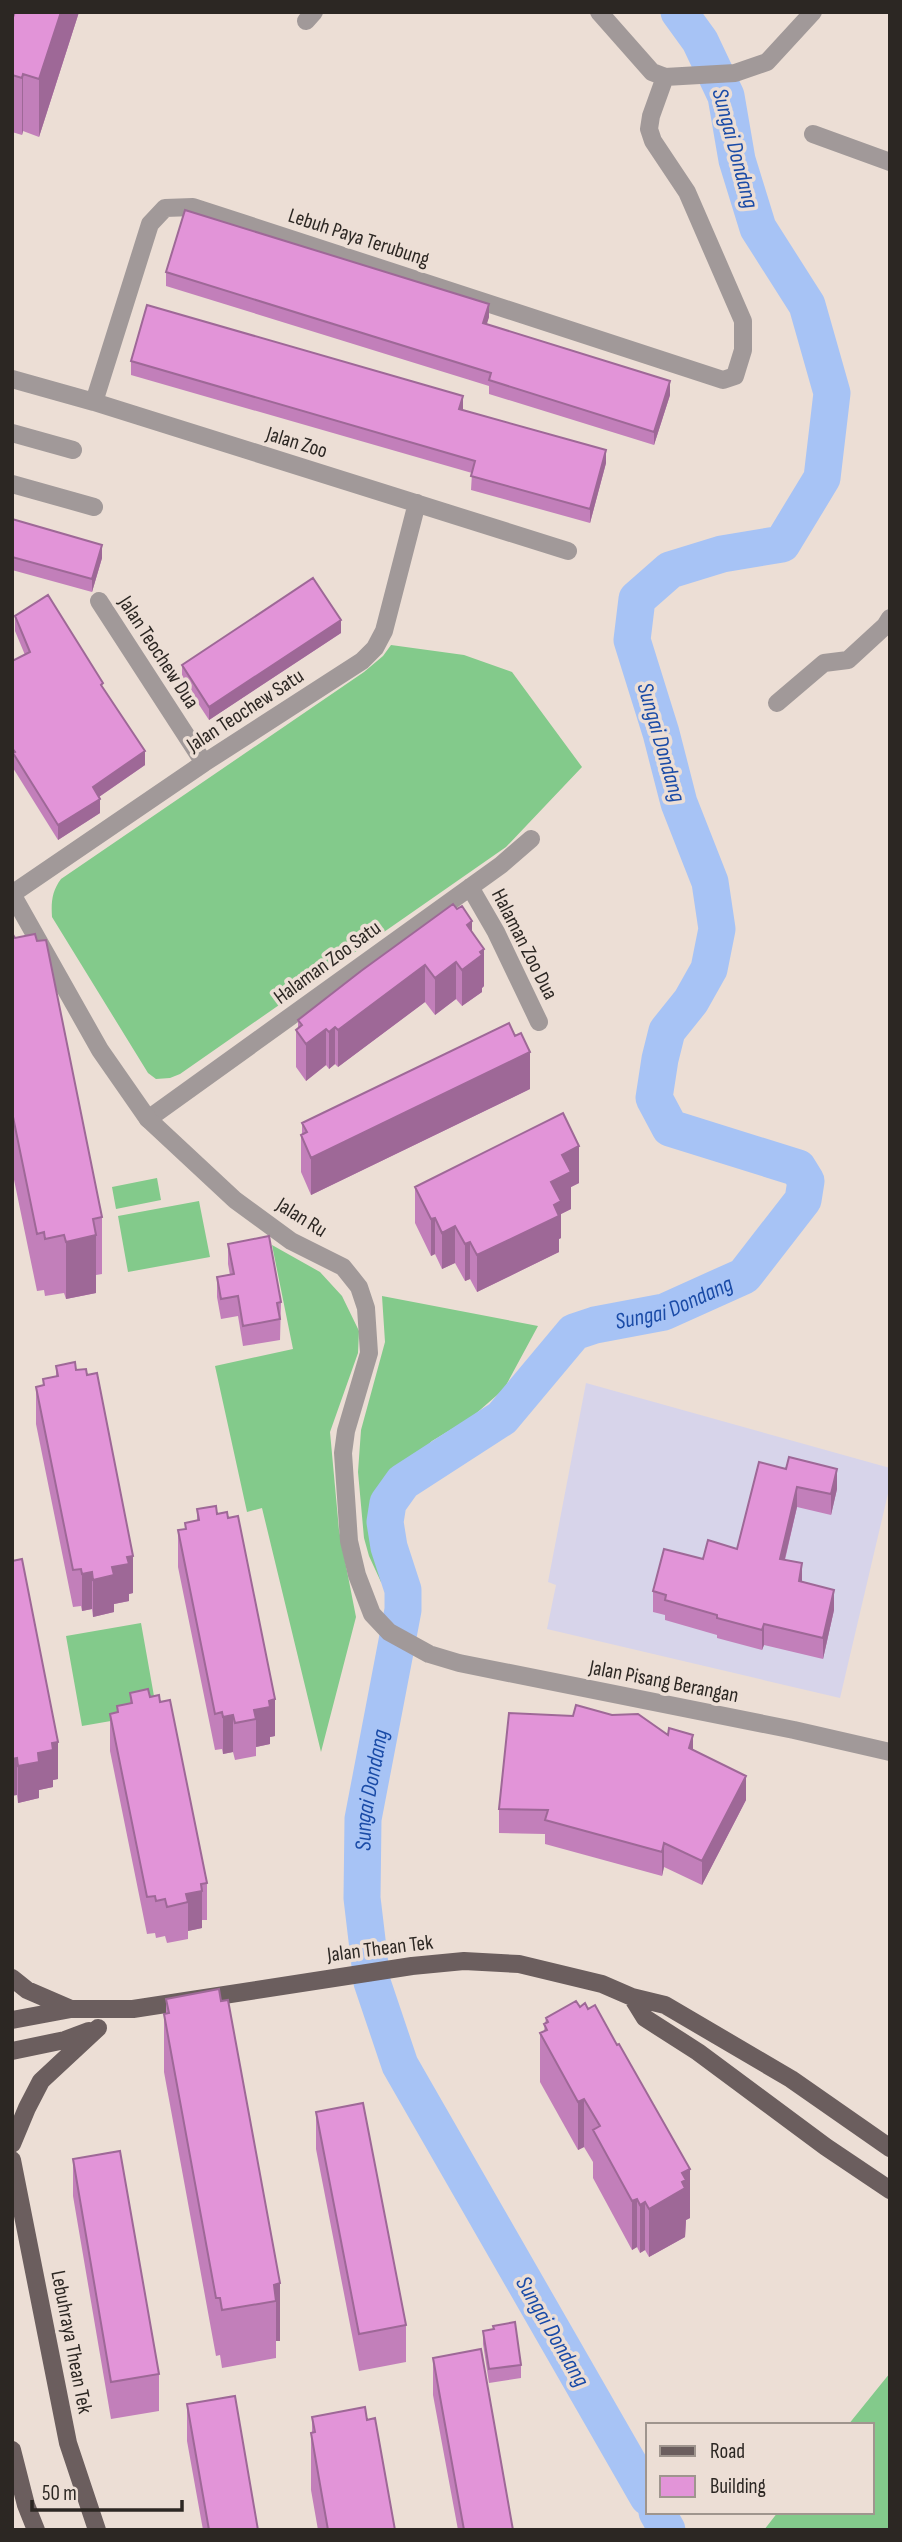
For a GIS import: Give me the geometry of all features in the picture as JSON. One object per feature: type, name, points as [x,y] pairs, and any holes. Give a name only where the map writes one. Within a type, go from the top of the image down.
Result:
[{"type":"main road","name":"Jalan Thean Tek","points":[[12,2020],[71,2009],[133,2009],[412,1966],[464,1961],[519,1964],[602,1984],[632,1997],[665,2005],[791,2079],[890,2148]]},
{"type":"main road","points":[[12,1978],[27,1990],[71,2009]]},
{"type":"main road","name":"Jalan Thean Tek","points":[[632,1997],[646,2018],[698,2052],[826,2147],[890,2190]]},
{"type":"main road","name":"Jalan Thean Tek","points":[[12,2051],[65,2040],[98,2028],[133,2009]]},
{"type":"main road","points":[[12,2144],[41,2081],[98,2028]]},
{"type":"main road","name":"Lebuhraya Thean Tek","points":[[12,2160],[68,2443],[97,2530]]},
{"type":"main road","points":[[12,2451],[26,2505],[36,2530]]},
{"type":"street","points":[[599,12],[652,72],[665,77],[735,74],[767,62],[813,12]]},
{"type":"street","name":"Lebuh Paya Terubung","points":[[94,402],[150,224],[165,208],[184,207],[206,211],[723,380],[735,376],[743,350],[743,321],[687,192],[653,141],[649,130],[651,116],[665,77]]},
{"type":"street","points":[[813,134],[890,162]]},
{"type":"street","name":"Jalan Zoo","points":[[12,379],[94,402],[568,551]]},
{"type":"street","points":[[12,433],[73,450]]},
{"type":"street","points":[[12,484],[94,507]]},
{"type":"street","name":"Jalan Teochew Satu","points":[[12,894],[204,763],[362,661],[375,648],[384,631],[417,503]]},
{"type":"street","name":"Jalan Teochew Dua","points":[[99,601],[204,763]]},
{"type":"street","points":[[777,703],[824,663],[848,660],[885,626],[890,618]]},
{"type":"street","name":"Halaman Zoo Satu","points":[[148,1119],[501,865],[531,839]]},
{"type":"street","name":"Halaman Zoo Dua","points":[[470,887],[539,1022]]},
{"type":"street","name":"Jalan Ru","points":[[12,894],[100,1050],[148,1119],[235,1200],[291,1241],[343,1267],[359,1287],[366,1308],[369,1353],[346,1431],[343,1453],[349,1541],[365,1599],[378,1622],[389,1632]]},
{"type":"street","name":"Jalan Pisang Berangan","points":[[389,1632],[429,1654],[471,1665],[890,1752]]},
{"type":"shaded area","points":[[586,1383],[890,1468],[890,1485],[840,1698],[547,1629],[556,1585],[548,1582]]},
{"type":"green space","points":[[391,645],[464,655],[512,672],[582,767],[506,847],[180,1074],[156,1079],[148,1073],[52,917],[53,897],[58,883],[364,672],[383,656]]},
{"type":"green space","points":[[157,1178],[161,1200],[116,1209],[112,1187]]},
{"type":"green space","points":[[199,1201],[210,1257],[128,1272],[118,1216]]},
{"type":"green space","points":[[272,1245],[320,1272],[342,1296],[359,1331],[358,1353],[330,1432],[339,1530],[356,1617],[321,1752],[262,1508],[247,1512],[215,1366],[293,1349]]},
{"type":"green space","points":[[382,1296],[538,1326],[504,1389],[472,1417],[432,1441],[382,1488],[374,1505],[382,1544],[398,1591],[381,1582],[369,1556],[364,1538],[358,1472],[361,1430],[385,1342]]},
{"type":"green space","points":[[141,1623],[157,1713],[82,1726],[66,1636]]},
{"type":"green space","points":[[890,2373],[890,2530],[764,2530],[776,2514],[874,2514],[874,2423],[850,2423]]},
{"type":"building","points":[[15,12],[61,12],[39,79],[23,74],[22,78],[12,75],[12,20]]},
{"type":"building","points":[[185,210],[489,304],[483,323],[670,381],[654,432],[489,380],[491,373],[166,272]]},
{"type":"building","points":[[147,305],[463,396],[459,409],[606,450],[590,509],[471,476],[475,461],[131,361]]},
{"type":"building","points":[[12,519],[102,545],[92,579],[12,557]]},
{"type":"building","points":[[313,578],[341,620],[209,707],[182,665]]},
{"type":"building","points":[[48,595],[103,683],[101,685],[145,751],[93,787],[100,799],[58,825],[12,748],[12,661],[30,652],[15,616]]},
{"type":"building","points":[[453,904],[457,909],[462,906],[472,921],[467,925],[484,949],[480,952],[482,955],[462,970],[456,962],[435,978],[425,965],[338,1030],[335,1027],[329,1032],[326,1029],[306,1044],[296,1030],[302,1025],[298,1020]]},
{"type":"building","points":[[12,933],[15,938],[35,934],[37,941],[46,940],[102,1217],[93,1219],[96,1235],[66,1242],[64,1235],[45,1239],[44,1232],[37,1234],[12,1112]]},
{"type":"building","points":[[509,1023],[515,1036],[521,1033],[530,1052],[311,1158],[301,1135],[307,1132],[302,1123]]},
{"type":"building","points":[[563,1113],[579,1146],[562,1155],[571,1172],[551,1182],[561,1201],[554,1205],[559,1216],[477,1255],[470,1242],[465,1244],[455,1226],[442,1233],[435,1218],[431,1219],[415,1187]]},
{"type":"building","points":[[269,1236],[281,1302],[277,1303],[280,1319],[243,1326],[238,1296],[221,1299],[217,1277],[234,1274],[228,1244]]},
{"type":"building","points":[[75,1362],[76,1370],[86,1369],[87,1375],[97,1373],[133,1556],[127,1557],[129,1564],[112,1567],[114,1575],[93,1580],[92,1572],[82,1574],[81,1569],[73,1570],[36,1387],[44,1385],[43,1379],[58,1376],[56,1366]]},
{"type":"building","points":[[789,1457],[837,1469],[831,1494],[797,1487],[780,1559],[802,1563],[799,1581],[834,1590],[823,1638],[764,1624],[762,1630],[717,1618],[717,1615],[665,1600],[666,1595],[653,1591],[664,1549],[703,1559],[708,1540],[737,1549],[759,1462],[786,1469]]},
{"type":"building","points":[[216,1506],[217,1514],[227,1512],[228,1518],[238,1516],[275,1699],[269,1701],[270,1707],[254,1710],[256,1719],[235,1723],[233,1715],[223,1717],[222,1712],[215,1714],[178,1530],[186,1529],[185,1523],[199,1520],[197,1509]]},
{"type":"building","points":[[22,1559],[58,1742],[52,1743],[53,1750],[38,1753],[39,1762],[18,1766],[17,1758],[12,1759],[12,1561]]},
{"type":"building","points":[[148,1689],[150,1697],[159,1695],[160,1702],[170,1700],[207,1883],[201,1884],[202,1891],[186,1894],[188,1902],[167,1907],[165,1899],[156,1901],[155,1896],[147,1897],[110,1714],[118,1712],[117,1706],[132,1703],[130,1693]]},
{"type":"building","points":[[576,1705],[612,1715],[638,1714],[668,1735],[669,1728],[693,1735],[689,1748],[746,1776],[702,1861],[664,1843],[662,1852],[545,1820],[548,1810],[499,1809],[509,1713],[573,1716]]},
{"type":"building","points":[[219,1989],[221,2001],[228,2000],[280,2283],[274,2285],[276,2301],[222,2310],[220,2298],[216,2298],[164,2014],[169,2013],[166,1999]]},
{"type":"building","points":[[576,2001],[580,2007],[585,2003],[588,2009],[595,2005],[690,2169],[682,2173],[686,2180],[682,2182],[685,2188],[649,2209],[645,2202],[640,2205],[637,2199],[632,2201],[593,2130],[600,2126],[584,2099],[578,2102],[540,2033],[547,2030],[544,2024],[548,2022],[546,2018]]},
{"type":"building","points":[[363,2103],[406,2325],[359,2334],[316,2112]]},
{"type":"building","points":[[120,2151],[159,2374],[111,2382],[73,2159]]},
{"type":"building","points":[[515,2322],[521,2365],[489,2369],[483,2331],[494,2329],[493,2326]]},
{"type":"building","points":[[481,2349],[513,2530],[464,2530],[433,2358]]},
{"type":"building","points":[[235,2396],[258,2530],[209,2530],[187,2404]]},
{"type":"building","points":[[365,2407],[367,2420],[375,2418],[395,2530],[328,2530],[311,2433],[315,2432],[312,2417]]},
{"type":"waterway","name":"Sungai Dondang","points":[[646,2494],[400,2065],[372,1982],[362,1898],[363,1819],[403,1610],[403,1590],[389,1547],[385,1522],[388,1503],[403,1482],[502,1418],[574,1332],[595,1325],[664,1312],[744,1276],[803,1200],[806,1181],[798,1168],[670,1128],[654,1098],[667,1031],[691,1001],[709,969],[717,929],[710,882],[679,803],[632,640],[637,599],[670,570],[722,554],[782,544],[822,478],[832,393],[807,305],[758,228],[737,160],[726,96],[700,41],[679,12]]},
{"type":"waterway","name":"Sungai Dondang","points":[[658,2514],[667,2530]]}]
